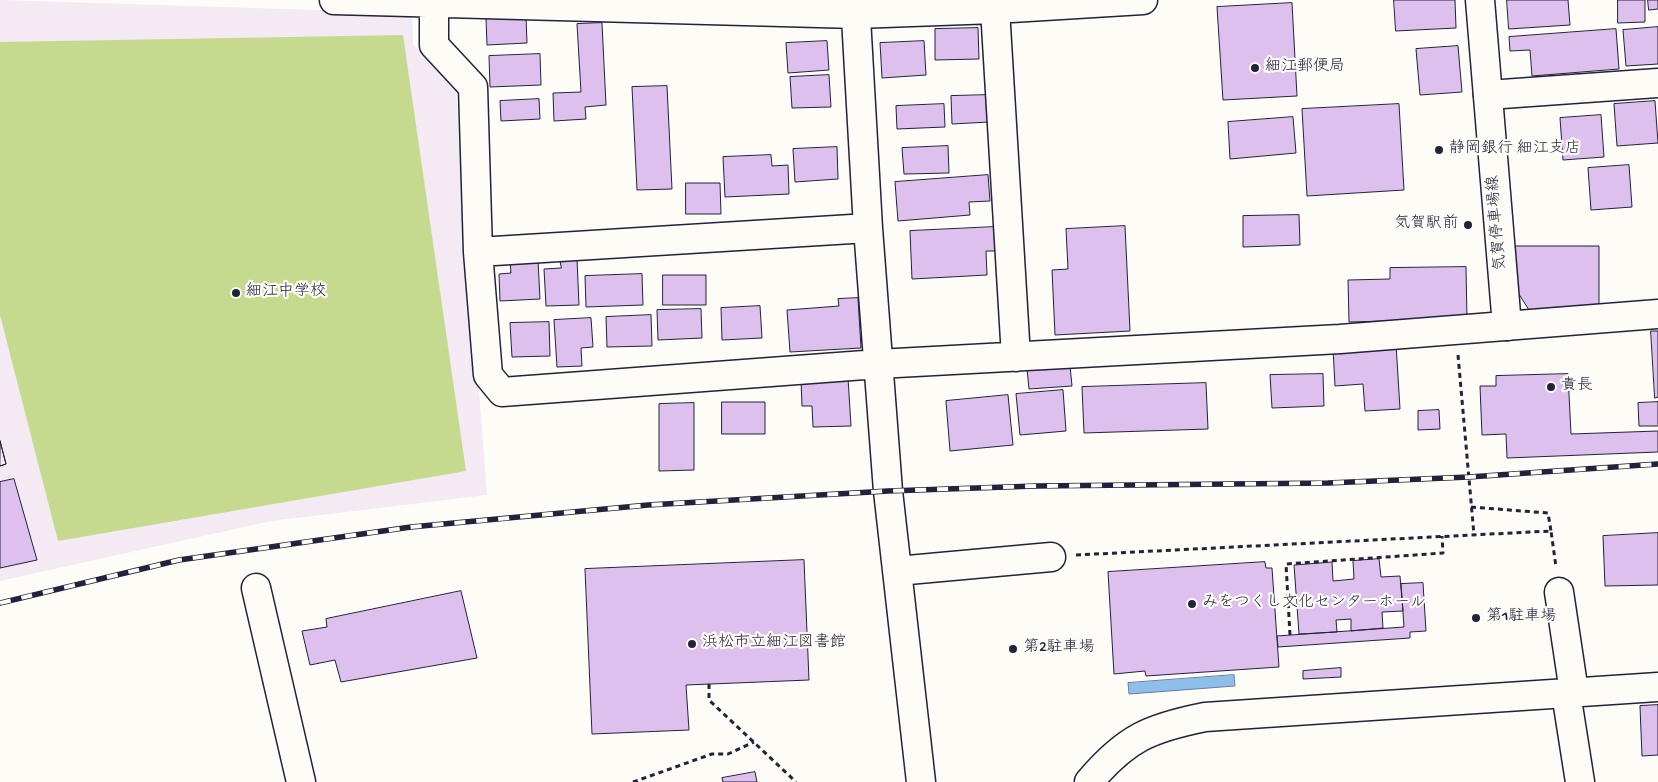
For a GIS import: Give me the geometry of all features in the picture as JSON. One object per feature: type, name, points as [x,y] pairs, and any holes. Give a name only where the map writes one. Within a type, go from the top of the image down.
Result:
[{"type":"street","points":[[334,0],[995,9],[1143,0]]},
{"type":"street","name":"気賀停車場線","points":[[1480,0],[1507,326]]},
{"type":"street","points":[[434,1],[434,45],[472,86],[478,252],[488,375],[502,392],[878,364],[1340,339],[1658,314]]},
{"type":"street","points":[[855,7],[878,364],[897,571],[921,782]]},
{"type":"street","points":[[995,9],[1016,357]]},
{"type":"street","points":[[1488,95],[1658,83]]},
{"type":"street","points":[[478,252],[868,228]]},
{"type":"street","points":[[897,571],[1051,557]]},
{"type":"street","points":[[256,588],[301,782]]},
{"type":"street","points":[[1559,592],[1580,782]]},
{"type":"street","points":[[1089,782],[1130,741],[1146,732],[1184,721],[1227,715],[1658,687]]},
{"type":"path","points":[[1456,330],[1474,535]]},
{"type":"path","points":[[1471,507],[1548,513],[1559,592]]},
{"type":"path","points":[[1051,557],[1550,531]]},
{"type":"path","points":[[1290,635],[1286,564],[1443,553],[1442,536]]},
{"type":"path","points":[[709,684],[709,700],[796,782]]},
{"type":"path","points":[[633,782],[712,754],[728,754],[754,742]]},
{"type":"shaded area","name":"細江中学校","points":[[0,0],[412,13],[413,44],[456,91],[487,495],[271,521],[0,581]]},
{"type":"green space","name":"細江中学校","points":[[403,35],[466,471],[58,541],[0,315],[0,42]]},
{"type":"water","points":[[1234,675],[1235,686],[1129,694],[1128,683]]},
{"type":"building","points":[[1394,0],[1455,0],[1456,28],[1396,31]]},
{"type":"building","points":[[1507,0],[1568,0],[1570,25],[1509,29]]},
{"type":"building","points":[[1618,0],[1645,0],[1645,22],[1618,23]]},
{"type":"building","points":[[1648,0],[1658,0],[1658,9],[1649,10]]},
{"type":"building","points":[[1292,3],[1297,96],[1223,100],[1217,7]]},
{"type":"building","points":[[526,17],[527,43],[487,45],[486,19]]},
{"type":"building","points":[[602,23],[606,105],[585,107],[586,119],[554,121],[553,93],[581,92],[577,24]]},
{"type":"building","points":[[1658,27],[1658,64],[1626,66],[1623,30]]},
{"type":"building","points":[[978,28],[979,59],[935,60],[935,29]]},
{"type":"building","points":[[1616,29],[1619,69],[1532,76],[1530,50],[1510,51],[1509,37]]},
{"type":"building","points":[[827,41],[829,70],[788,73],[786,43]]},
{"type":"building","points":[[924,41],[926,75],[882,78],[880,43]]},
{"type":"building","points":[[1458,46],[1462,92],[1420,95],[1416,49]]},
{"type":"building","points":[[540,54],[541,85],[490,87],[489,56]]},
{"type":"building","points":[[829,75],[831,107],[792,108],[790,77]]},
{"type":"building","points":[[667,86],[672,189],[637,190],[632,87]]},
{"type":"building","points":[[988,95],[989,122],[952,124],[951,96]]},
{"type":"building","points":[[539,99],[540,119],[501,121],[500,101]]},
{"type":"building","points":[[1655,101],[1658,143],[1617,146],[1614,104]]},
{"type":"building","points":[[944,104],[945,127],[897,129],[896,106]]},
{"type":"building","points":[[1399,104],[1404,190],[1307,196],[1302,109]]},
{"type":"building","points":[[1601,115],[1604,157],[1563,160],[1560,118]]},
{"type":"building","points":[[1293,117],[1296,153],[1230,159],[1228,122]]},
{"type":"building","points":[[948,146],[949,173],[904,174],[902,148]]},
{"type":"building","points":[[837,147],[838,179],[795,182],[793,149]]},
{"type":"building","points":[[771,155],[772,166],[788,165],[789,194],[725,197],[723,157]]},
{"type":"building","points":[[1629,165],[1632,207],[1591,210],[1588,168]]},
{"type":"building","points":[[988,175],[990,201],[969,202],[970,215],[898,221],[895,182]]},
{"type":"building","points":[[686,183],[720,183],[721,214],[686,214]]},
{"type":"building","points":[[1299,215],[1300,245],[1243,247],[1243,216]]},
{"type":"building","points":[[1125,226],[1130,331],[1055,335],[1052,270],[1068,269],[1066,229]]},
{"type":"building","points":[[994,227],[995,251],[986,251],[987,275],[912,279],[910,231]]},
{"type":"building","points":[[1515,246],[1599,246],[1599,310],[1529,310],[1515,288]]},
{"type":"building","points":[[560,259],[577,259],[579,305],[546,306],[544,269],[561,268]]},
{"type":"building","points":[[538,260],[540,299],[500,301],[499,274],[511,273],[510,261]]},
{"type":"building","points":[[1466,267],[1467,319],[1349,322],[1348,280],[1390,279],[1390,268]]},
{"type":"building","points":[[642,274],[643,305],[586,307],[585,276]]},
{"type":"building","points":[[663,275],[706,275],[706,305],[663,305]]},
{"type":"building","points":[[858,298],[861,348],[790,352],[787,310],[839,306],[838,299]]},
{"type":"building","points":[[760,306],[762,338],[722,340],[721,308]]},
{"type":"building","points":[[701,309],[702,338],[658,340],[657,310]]},
{"type":"building","points":[[651,315],[652,346],[607,347],[606,317]]},
{"type":"building","points":[[591,318],[593,347],[581,348],[582,366],[557,367],[554,320]]},
{"type":"building","points":[[549,322],[550,356],[512,357],[510,323]]},
{"type":"building","points":[[1651,331],[1658,331],[1658,397],[1655,398]]},
{"type":"building","points":[[1396,344],[1400,409],[1365,411],[1363,384],[1335,386],[1333,348]]},
{"type":"building","points":[[1070,366],[1072,386],[1029,389],[1027,369]]},
{"type":"building","points":[[1323,374],[1324,406],[1272,408],[1270,375]]},
{"type":"building","points":[[1568,374],[1571,434],[1658,431],[1658,452],[1507,458],[1506,434],[1482,435],[1480,386],[1496,386],[1496,376]]},
{"type":"building","points":[[848,378],[851,426],[813,427],[812,406],[802,406],[801,380]]},
{"type":"building","points":[[1206,383],[1208,429],[1084,433],[1082,387]]},
{"type":"building","points":[[1063,390],[1066,431],[1020,435],[1016,394]]},
{"type":"building","points":[[1008,395],[1013,445],[950,451],[946,401]]},
{"type":"building","points":[[722,402],[765,402],[765,434],[722,434]]},
{"type":"building","points":[[1658,402],[1658,426],[1639,426],[1638,403]]},
{"type":"building","points":[[694,403],[694,470],[659,471],[659,404]]},
{"type":"building","points":[[1439,410],[1440,429],[1418,430],[1418,411]]},
{"type":"building","points":[[0,441],[6,464],[0,466]]},
{"type":"building","points":[[0,441],[6,464],[0,466]]},
{"type":"building","points":[[14,479],[37,560],[0,568],[0,482]]},
{"type":"building","points":[[1658,533],[1658,585],[1605,586],[1603,536]]},
{"type":"building","points":[[1379,559],[1381,577],[1400,576],[1403,611],[1382,612],[1383,628],[1351,631],[1351,619],[1336,620],[1337,632],[1299,634],[1294,565],[1332,562],[1333,581],[1354,579],[1353,561]]},
{"type":"building","points":[[804,560],[809,680],[686,685],[689,730],[592,734],[585,569]]},
{"type":"building","name":"みをつくし文化センターホール","points":[[1265,562],[1266,568],[1272,568],[1279,667],[1146,676],[1145,671],[1114,674],[1108,572]]},
{"type":"building","points":[[1423,583],[1426,631],[1410,632],[1410,638],[1278,647],[1277,636],[1404,627],[1401,584]]},
{"type":"building","points":[[461,591],[477,658],[341,682],[335,660],[310,665],[302,631],[327,627],[326,619]]},
{"type":"building","points":[[1341,668],[1341,677],[1303,679],[1303,671]]},
{"type":"building","points":[[1658,705],[1658,755],[1642,756],[1640,706]]},
{"type":"building","points":[[755,772],[757,782],[723,782],[722,778]]},
{"type":"railway","points":[[0,603],[179,560],[411,527],[648,505],[888,491],[1036,486],[1328,483],[1469,477],[1658,464]]},
{"type":"place","name":"細江郵便局","points":[[1255,68]]},
{"type":"place","name":"静岡銀行 細江支店","points":[[1439,150]]},
{"type":"place","name":"気賀駅前","points":[[1468,225]]},
{"type":"place","name":"細江中学校","points":[[236,293]]},
{"type":"place","name":"貴長","points":[[1551,387]]},
{"type":"place","name":"みをつくし文化センターホール","points":[[1192,604]]},
{"type":"place","name":"第1駐車場","points":[[1476,618]]},
{"type":"place","name":"浜松市立細江図書館","points":[[692,644]]},
{"type":"place","name":"第2駐車場","points":[[1013,649]]}]
